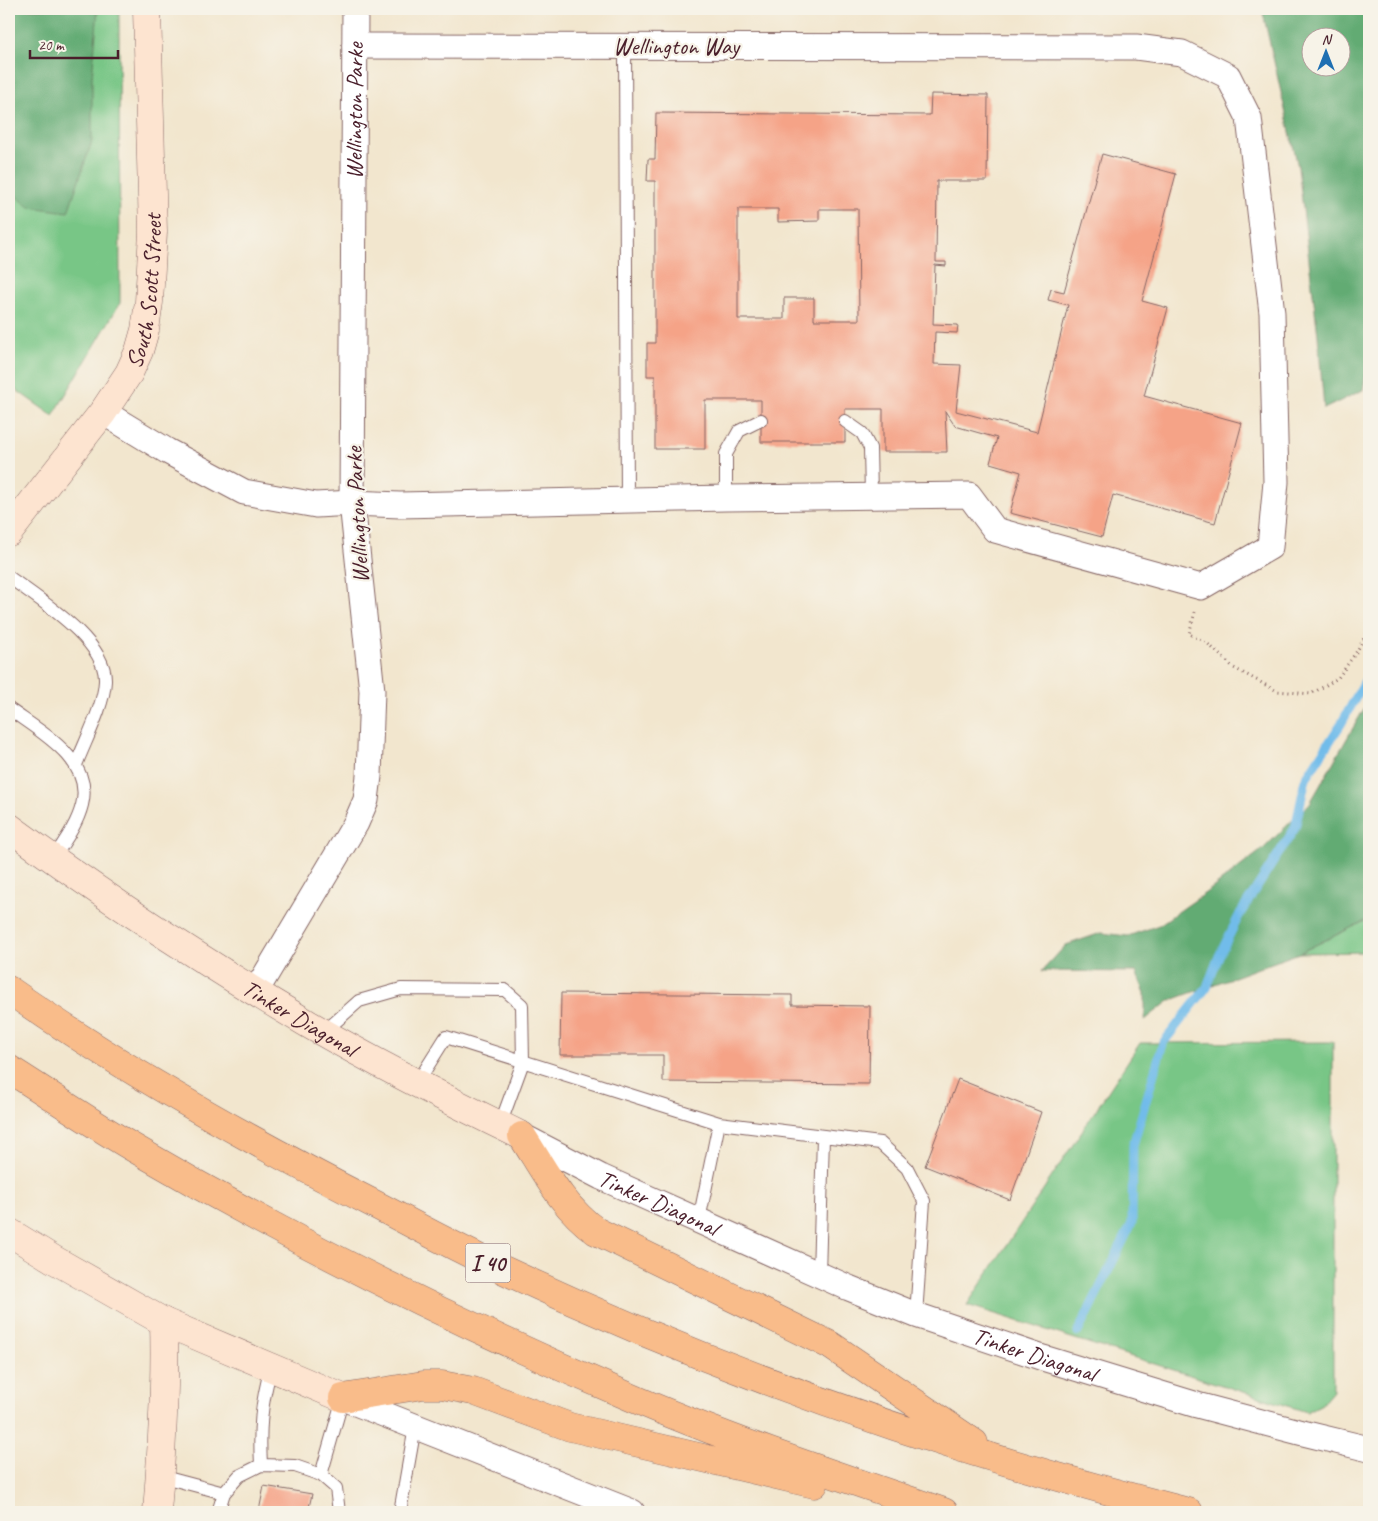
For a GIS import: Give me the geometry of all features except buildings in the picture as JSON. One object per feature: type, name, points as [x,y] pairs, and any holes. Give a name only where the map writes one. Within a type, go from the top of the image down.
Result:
[{"type":"highway","name":"I 40","points":[[9,990],[164,1089],[298,1166],[506,1272],[656,1337],[781,1386],[1003,1462],[1189,1512]]},
{"type":"highway","points":[[9,1069],[131,1146],[267,1222],[477,1330],[623,1394],[754,1447],[944,1512]]},
{"type":"highway","points":[[511,1131],[570,1209],[596,1231],[830,1344],[1003,1462]]},
{"type":"highway","points":[[343,1398],[423,1385],[457,1387],[473,1391],[570,1427],[935,1512]]},
{"type":"street","name":"South Scott Street","points":[[9,532],[104,412],[129,373],[139,351],[149,302],[153,232],[147,9]]},
{"type":"street","name":"Wellington Parke","points":[[256,991],[356,823],[366,800],[369,776],[372,691],[352,503],[355,9]]},
{"type":"street","name":"Wellington Way","points":[[355,46],[1136,47],[1182,53],[1228,76],[1249,118],[1272,313],[1276,482],[1270,547],[1201,587]]},
{"type":"street","points":[[104,412],[167,451],[244,492],[316,505],[352,503],[400,505],[628,501],[871,495],[969,495],[995,530],[1201,587]]},
{"type":"street","name":"Tinker Diagonal","points":[[9,827],[194,954],[324,1032],[417,1084],[601,1177],[916,1315],[1043,1358],[1197,1405],[1369,1449]]},
{"type":"street","points":[[9,1232],[164,1322],[343,1398],[632,1512]]},
{"type":"street","points":[[157,1512],[163,1433],[164,1322]]},
{"type":"lane","points":[[626,46],[628,501]]},
{"type":"lane","points":[[726,498],[726,454],[739,431],[761,420]]},
{"type":"lane","points":[[845,421],[862,433],[870,448],[871,495]]},
{"type":"lane","points":[[9,577],[77,629],[94,647],[103,663],[105,681],[101,703],[76,765]]},
{"type":"lane","points":[[9,709],[61,748],[76,765],[84,783],[82,804],[72,829],[53,859]]},
{"type":"lane","points":[[324,1032],[359,1001],[401,989],[506,990],[522,1005],[523,1062],[511,1131]]},
{"type":"lane","points":[[417,1084],[446,1037],[719,1122],[880,1143],[907,1168],[924,1201],[916,1315]]},
{"type":"lane","points":[[698,1220],[719,1122]]},
{"type":"lane","points":[[819,1274],[823,1136]]},
{"type":"lane","points":[[261,1465],[260,1431],[263,1395],[270,1368]]},
{"type":"lane","points":[[322,1475],[343,1398]]},
{"type":"lane","points":[[400,1512],[415,1427]]},
{"type":"lane","points":[[218,1512],[224,1493],[238,1476],[261,1465],[295,1466],[322,1475],[336,1488],[339,1512]]},
{"type":"lane","points":[[160,1476],[224,1493]]},
{"type":"path","points":[[1201,587],[1189,634],[1206,642],[1234,668],[1277,691],[1311,694],[1338,678],[1357,651],[1369,629]]},
{"type":"green space","points":[[9,9],[119,9],[120,303],[53,416],[9,385]]},
{"type":"green space","points":[[9,9],[98,9],[92,78],[92,141],[68,212],[30,207],[9,191]]},
{"type":"green space","points":[[1262,9],[1369,9],[1369,353],[1363,390],[1324,409],[1318,336],[1298,167]]},
{"type":"green space","points":[[1369,700],[1369,919],[1299,953],[1169,1001],[1145,1020],[1145,993],[1136,972],[1042,971],[1066,945],[1101,933],[1128,936],[1159,925],[1211,889],[1263,849],[1310,803]]},
{"type":"green space","points":[[1369,919],[1369,952],[1299,953]]},
{"type":"green space","points":[[1333,1042],[1333,1391],[1322,1404],[1307,1412],[967,1305],[1140,1043]]},
{"type":"waterway","points":[[1078,1332],[1132,1223],[1133,1145],[1163,1043],[1207,987],[1219,956],[1240,914],[1295,828],[1306,778],[1341,724],[1369,674]]}]
